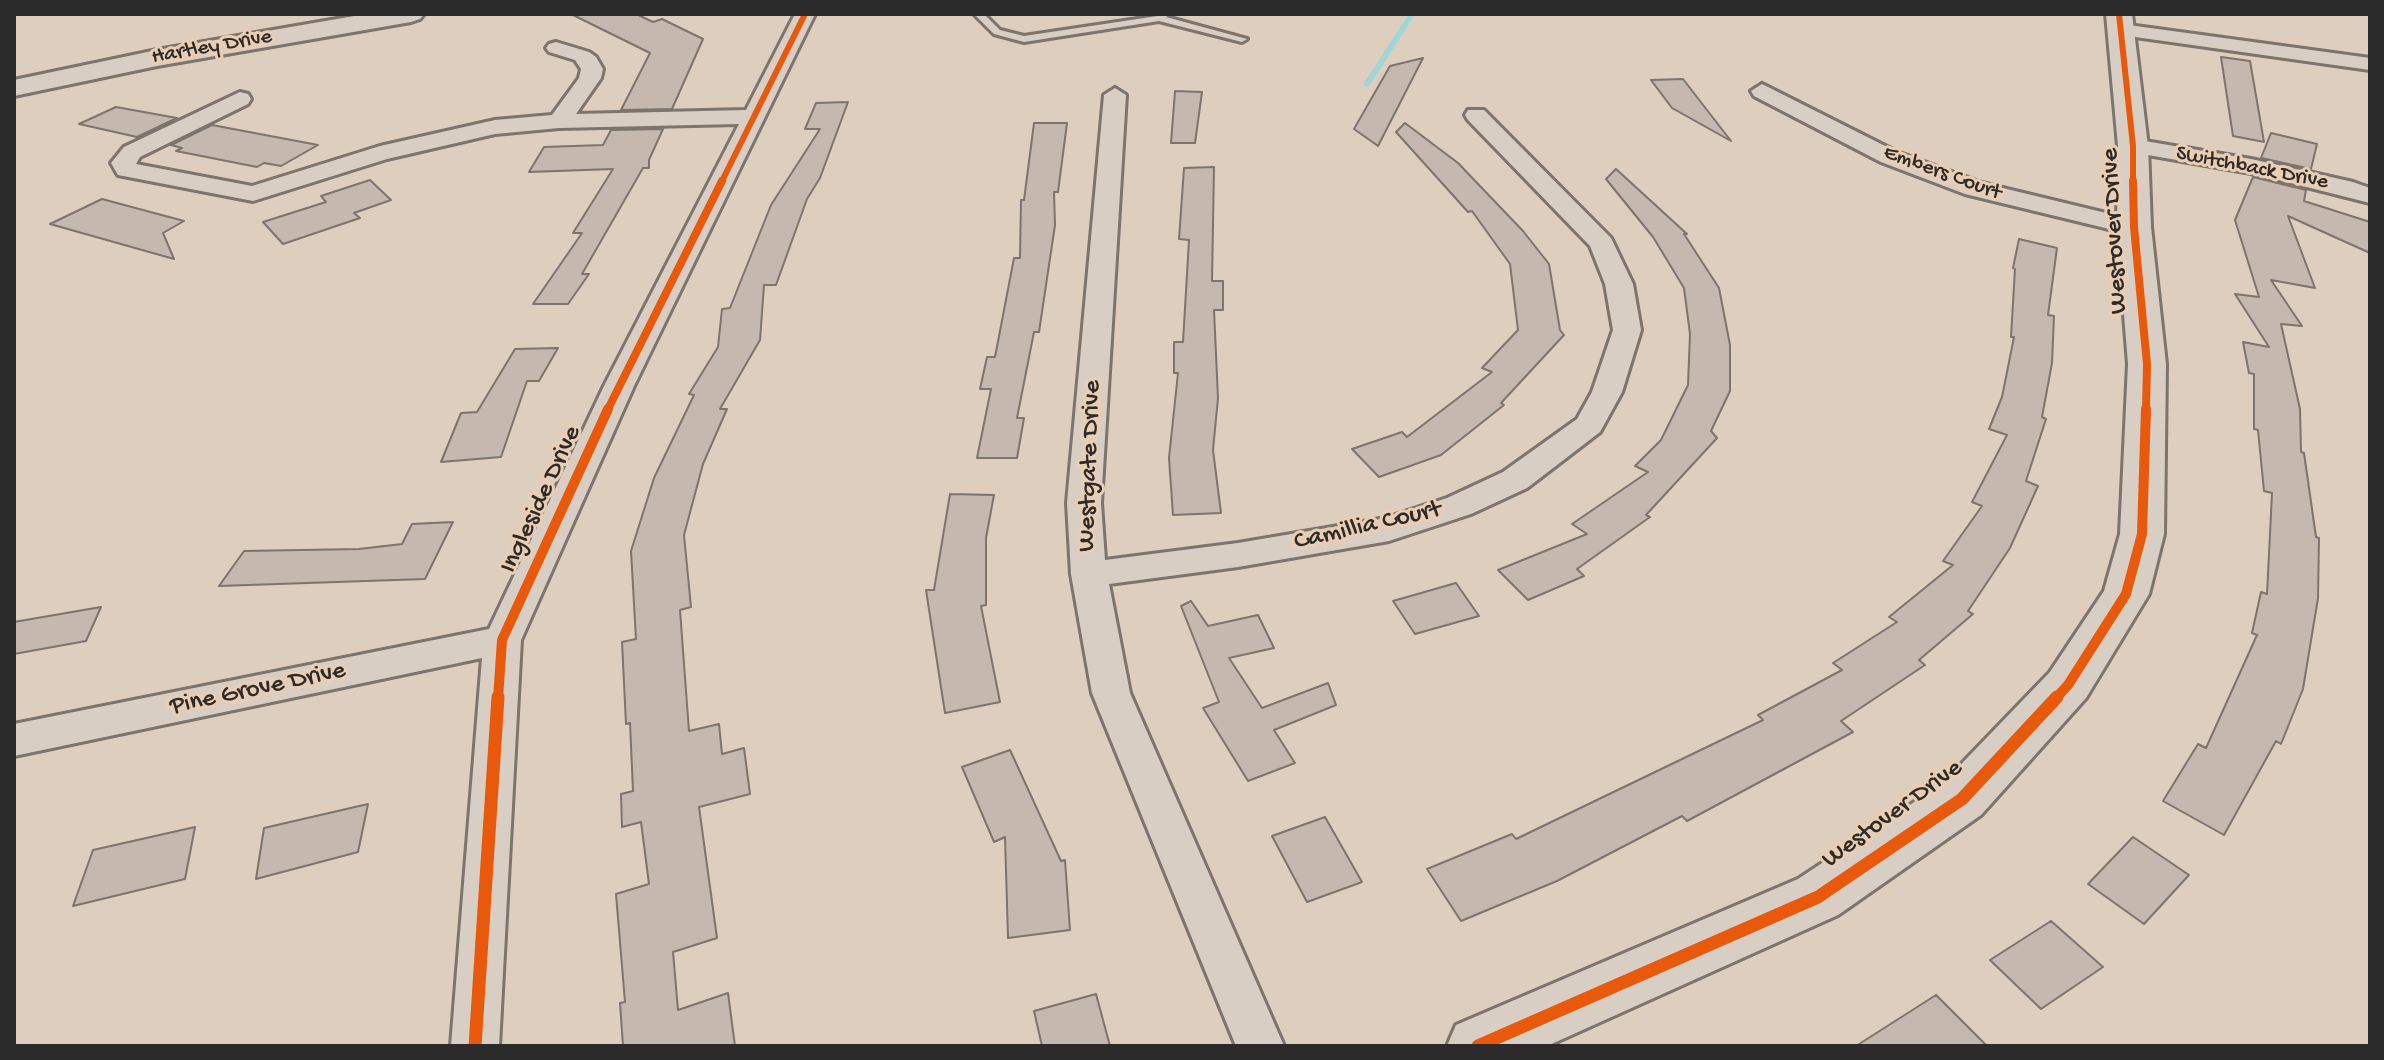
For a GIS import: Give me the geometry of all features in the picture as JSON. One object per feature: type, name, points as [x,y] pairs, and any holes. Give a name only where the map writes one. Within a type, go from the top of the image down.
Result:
[{"type":"street","name":"Hartley Drive","points":[[14,74],[140,46],[323,14]]},
{"type":"street","name":"Hartley Drive","points":[[14,88],[157,58],[411,14]]},
{"type":"street","name":"Ingleside Drive","points":[[475,1046],[502,640],[619,386],[805,14]]},
{"type":"street","points":[[2217,20],[2241,37],[2240,44]]},
{"type":"street","points":[[2120,22],[2370,64]]},
{"type":"street","name":"Westover Drive","points":[[1478,1046],[1818,897],[1962,799],[2068,685],[2126,594],[2142,534],[2147,364],[2134,227],[2133,146],[2120,22]]},
{"type":"street","points":[[556,48],[582,56],[589,61],[592,69],[590,78],[559,121]]},
{"type":"street","name":"Embers Court","points":[[1762,91],[1889,157],[1960,183],[2134,227]]},
{"type":"street","name":"Westgate Drive","points":[[1115,95],[1084,503],[1089,574],[1111,693],[1260,1046]]},
{"type":"street","points":[[240,99],[132,152],[123,163],[127,170],[253,194],[380,153],[460,133],[559,121],[756,117]]},
{"type":"street","name":"Camillia Court","points":[[1089,574],[1238,555],[1389,529],[1459,506],[1515,480],[1589,425],[1607,392],[1627,330],[1619,284],[1602,244],[1476,115]]},
{"type":"street","name":"Switchback Drive","points":[[2133,146],[2251,166],[2370,196]]},
{"type":"street","name":"Pine Grove Drive","points":[[14,740],[502,640]]},
{"type":"lane","points":[[979,14],[997,32],[1024,39],[1162,16],[1242,39]]},
{"type":"building","points":[[571,14],[636,14],[653,22],[662,19],[703,39],[672,109],[621,110],[650,53]]},
{"type":"building","points":[[2221,57],[2250,61],[2264,142],[2233,136]]},
{"type":"building","points":[[1423,58],[1378,146],[1354,129],[1390,66]]},
{"type":"building","points":[[1683,79],[1731,141],[1672,108],[1651,80]]},
{"type":"building","points":[[1175,91],[1202,92],[1195,143],[1171,143]]},
{"type":"building","points":[[848,102],[820,178],[807,199],[776,285],[764,285],[760,340],[720,409],[727,409],[703,464],[684,535],[691,607],[680,610],[689,731],[719,724],[722,754],[744,748],[750,794],[699,807],[717,938],[673,952],[678,1010],[728,993],[735,1046],[623,1046],[620,1003],[625,1002],[616,894],[649,884],[641,822],[622,827],[621,794],[633,791],[622,642],[636,639],[631,551],[654,478],[694,395],[689,394],[718,347],[722,309],[730,308],[771,205],[820,129],[805,129],[816,103]]},
{"type":"building","points":[[116,107],[177,118],[137,137],[79,124]]},
{"type":"building","points":[[1034,123],[1067,123],[1058,192],[1054,192],[1055,225],[1039,332],[1034,332],[1017,418],[1024,418],[1017,458],[977,458],[991,389],[980,389],[987,357],[995,357],[1014,258],[1020,258],[1021,200],[1024,200]]},
{"type":"building","points":[[1405,123],[1458,163],[1523,231],[1549,264],[1560,330],[1564,335],[1501,403],[1504,405],[1441,455],[1379,477],[1352,449],[1402,432],[1407,437],[1492,372],[1482,368],[1518,330],[1510,264],[1472,211],[1468,212],[1396,132]]},
{"type":"building","points":[[212,125],[318,145],[281,166],[264,163],[257,167],[176,151],[182,148],[171,145]]},
{"type":"building","points":[[663,129],[649,160],[649,168],[643,168],[582,274],[589,274],[568,304],[533,304],[582,233],[573,233],[613,169],[529,172],[544,147],[603,145],[611,130]]},
{"type":"building","points":[[2271,133],[2317,144],[2311,169],[2261,158]]},
{"type":"building","points":[[1214,167],[1212,281],[1223,281],[1223,310],[1214,310],[1218,398],[1213,450],[1221,513],[1173,515],[1169,458],[1178,373],[1174,373],[1174,342],[1183,342],[1189,240],[1179,239],[1184,168]]},
{"type":"building","points":[[1616,169],[1687,234],[1684,234],[1719,288],[1730,345],[1730,391],[1711,431],[1717,438],[1646,515],[1650,517],[1577,569],[1584,576],[1528,600],[1498,570],[1587,534],[1572,524],[1648,472],[1635,466],[1661,440],[1688,385],[1690,334],[1684,288],[1653,237],[1606,179]]},
{"type":"building","points":[[2253,177],[2306,190],[2304,201],[2370,222],[2370,253],[2288,216],[2315,288],[2271,280],[2302,326],[2281,324],[2300,409],[2301,452],[2304,453],[2316,537],[2319,538],[2318,598],[2303,689],[2281,744],[2276,741],[2224,835],[2163,801],[2198,744],[2206,748],[2257,635],[2252,633],[2261,592],[2267,594],[2272,493],[2264,491],[2258,430],[2254,429],[2254,374],[2249,373],[2243,342],[2269,347],[2235,294],[2259,297],[2235,220]]},
{"type":"building","points":[[370,180],[391,200],[354,213],[360,218],[283,244],[263,222],[326,202],[321,196]]},
{"type":"building","points":[[102,199],[184,221],[163,233],[174,259],[50,224]]},
{"type":"building","points":[[2019,239],[2057,248],[2048,315],[2054,316],[2052,363],[2042,417],[2046,419],[2026,481],[2038,486],[2010,548],[1968,611],[1973,614],[1919,660],[1925,665],[1841,721],[1853,732],[1687,821],[1682,816],[1557,881],[1461,921],[1427,869],[1512,834],[1516,839],[1763,720],[1758,715],[1842,670],[1833,663],[1897,622],[1889,617],[1953,565],[1943,561],[1982,506],[1972,502],[2007,435],[1989,429],[2002,397],[2014,337],[2011,337],[2013,268]]},
{"type":"building","points":[[558,348],[539,381],[527,381],[501,457],[441,462],[461,413],[477,412],[515,349]]},
{"type":"building","points":[[950,494],[994,495],[986,538],[986,605],[981,606],[1000,702],[945,713],[926,590],[934,590]]},
{"type":"building","points":[[453,522],[425,579],[219,586],[244,551],[359,549],[402,544],[412,524]]},
{"type":"building","points":[[1456,583],[1479,616],[1415,634],[1393,601]]},
{"type":"building","points":[[1191,601],[1208,626],[1258,615],[1274,648],[1229,658],[1262,708],[1328,683],[1336,705],[1274,730],[1295,763],[1248,781],[1203,708],[1219,702],[1181,606]]},
{"type":"building","points":[[101,607],[86,641],[14,654],[14,622]]},
{"type":"building","points":[[1010,750],[1061,861],[1065,860],[1070,930],[1008,938],[1005,837],[994,842],[962,767]]},
{"type":"building","points":[[368,804],[358,852],[256,879],[264,828]]},
{"type":"building","points":[[1325,817],[1362,882],[1307,902],[1272,836]]},
{"type":"building","points":[[195,827],[185,879],[73,906],[93,850]]},
{"type":"building","points":[[2133,837],[2189,875],[2144,924],[2088,884]]},
{"type":"building","points":[[2051,921],[2103,967],[2041,1009],[1990,960]]},
{"type":"building","points":[[1096,994],[1110,1046],[1042,1046],[1034,1011]]},
{"type":"building","points":[[1936,995],[1987,1046],[1856,1046]]},
{"type":"waterway","points":[[1367,84],[1412,14]]},
{"type":"cycle path","points":[[475,1046],[502,640],[619,386],[805,14]]},
{"type":"cycle path","points":[[1478,1046],[1818,897],[1962,799],[2068,685],[2126,594],[2142,534],[2147,364],[2134,227],[2133,146],[2119,14]]}]
